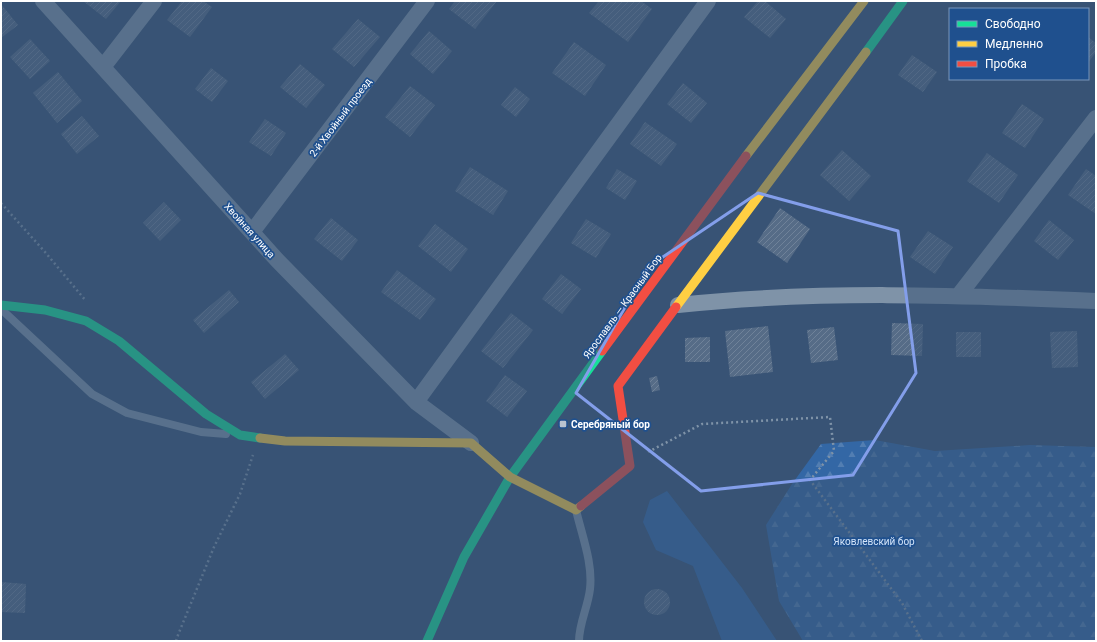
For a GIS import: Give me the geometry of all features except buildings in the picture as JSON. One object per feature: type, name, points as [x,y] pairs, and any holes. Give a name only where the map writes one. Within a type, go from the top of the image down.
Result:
[{"type":"street","name":"Хвойная улица","points":[[43,1],[282,266],[416,402],[471,443]]},
{"type":"street","points":[[103,67],[154,1]]},
{"type":"street","name":"2-й Хвойный проезд","points":[[252,232],[428,1]]},
{"type":"street","points":[[416,402],[708,1]]},
{"type":"street","name":"Ярославль — Красный Бор","points":[[427,641],[464,558],[510,477],[728,180],[864,1]]},
{"type":"street","points":[[1,305],[45,310],[86,321],[119,341],[206,414],[240,435],[285,442],[471,443],[510,477],[576,510],[630,466],[618,386],[903,1]]},
{"type":"street","points":[[959,295],[1096,118]]},
{"type":"street","points":[[678,305],[720,300],[857,294],[959,295],[1096,301]]},
{"type":"lane","points":[[1,310],[92,394],[127,413],[201,432],[240,435]]},
{"type":"lane","points":[[576,510],[589,563],[590,590],[582,618],[579,641]]},
{"type":"path","points":[[1,203],[90,305]]},
{"type":"path","points":[[630,466],[647,452],[702,424],[830,416],[834,451],[810,480],[902,603],[922,641]]},
{"type":"path","points":[[176,641],[214,547],[240,494],[258,438]]},
{"type":"highlighted area","points":[[758,193],[898,231],[916,373],[853,475],[701,491],[576,393],[648,267]]},
{"type":"green space","name":"Яковлевский бор","points":[[875,440],[935,451],[1030,445],[1096,447],[1096,641],[803,641],[779,601],[766,525],[792,484],[821,444]]},
{"type":"green space","points":[[667,491],[742,588],[777,641],[722,641],[693,566],[656,550],[643,522],[650,500]]},
{"type":"traffic: fast","points":[[866,52],[903,1]]},
{"type":"traffic: fast","points":[[1,305],[45,310],[86,321],[119,341],[206,414],[240,435],[260,438]]},
{"type":"traffic: fast","points":[[427,641],[464,557],[510,477],[602,351]]},
{"type":"traffic: slow","points":[[746,156],[864,1]]},
{"type":"traffic: slow","points":[[676,307],[866,52]]},
{"type":"traffic: slow","points":[[260,438],[285,441],[471,443],[510,477],[576,510],[581,506]]},
{"type":"traffic: jam","points":[[602,351],[746,156]]},
{"type":"traffic: jam","points":[[581,506],[630,466],[618,386],[676,307]]},
{"type":"place","name":"Серебряный бор","points":[[563,424]]}]
